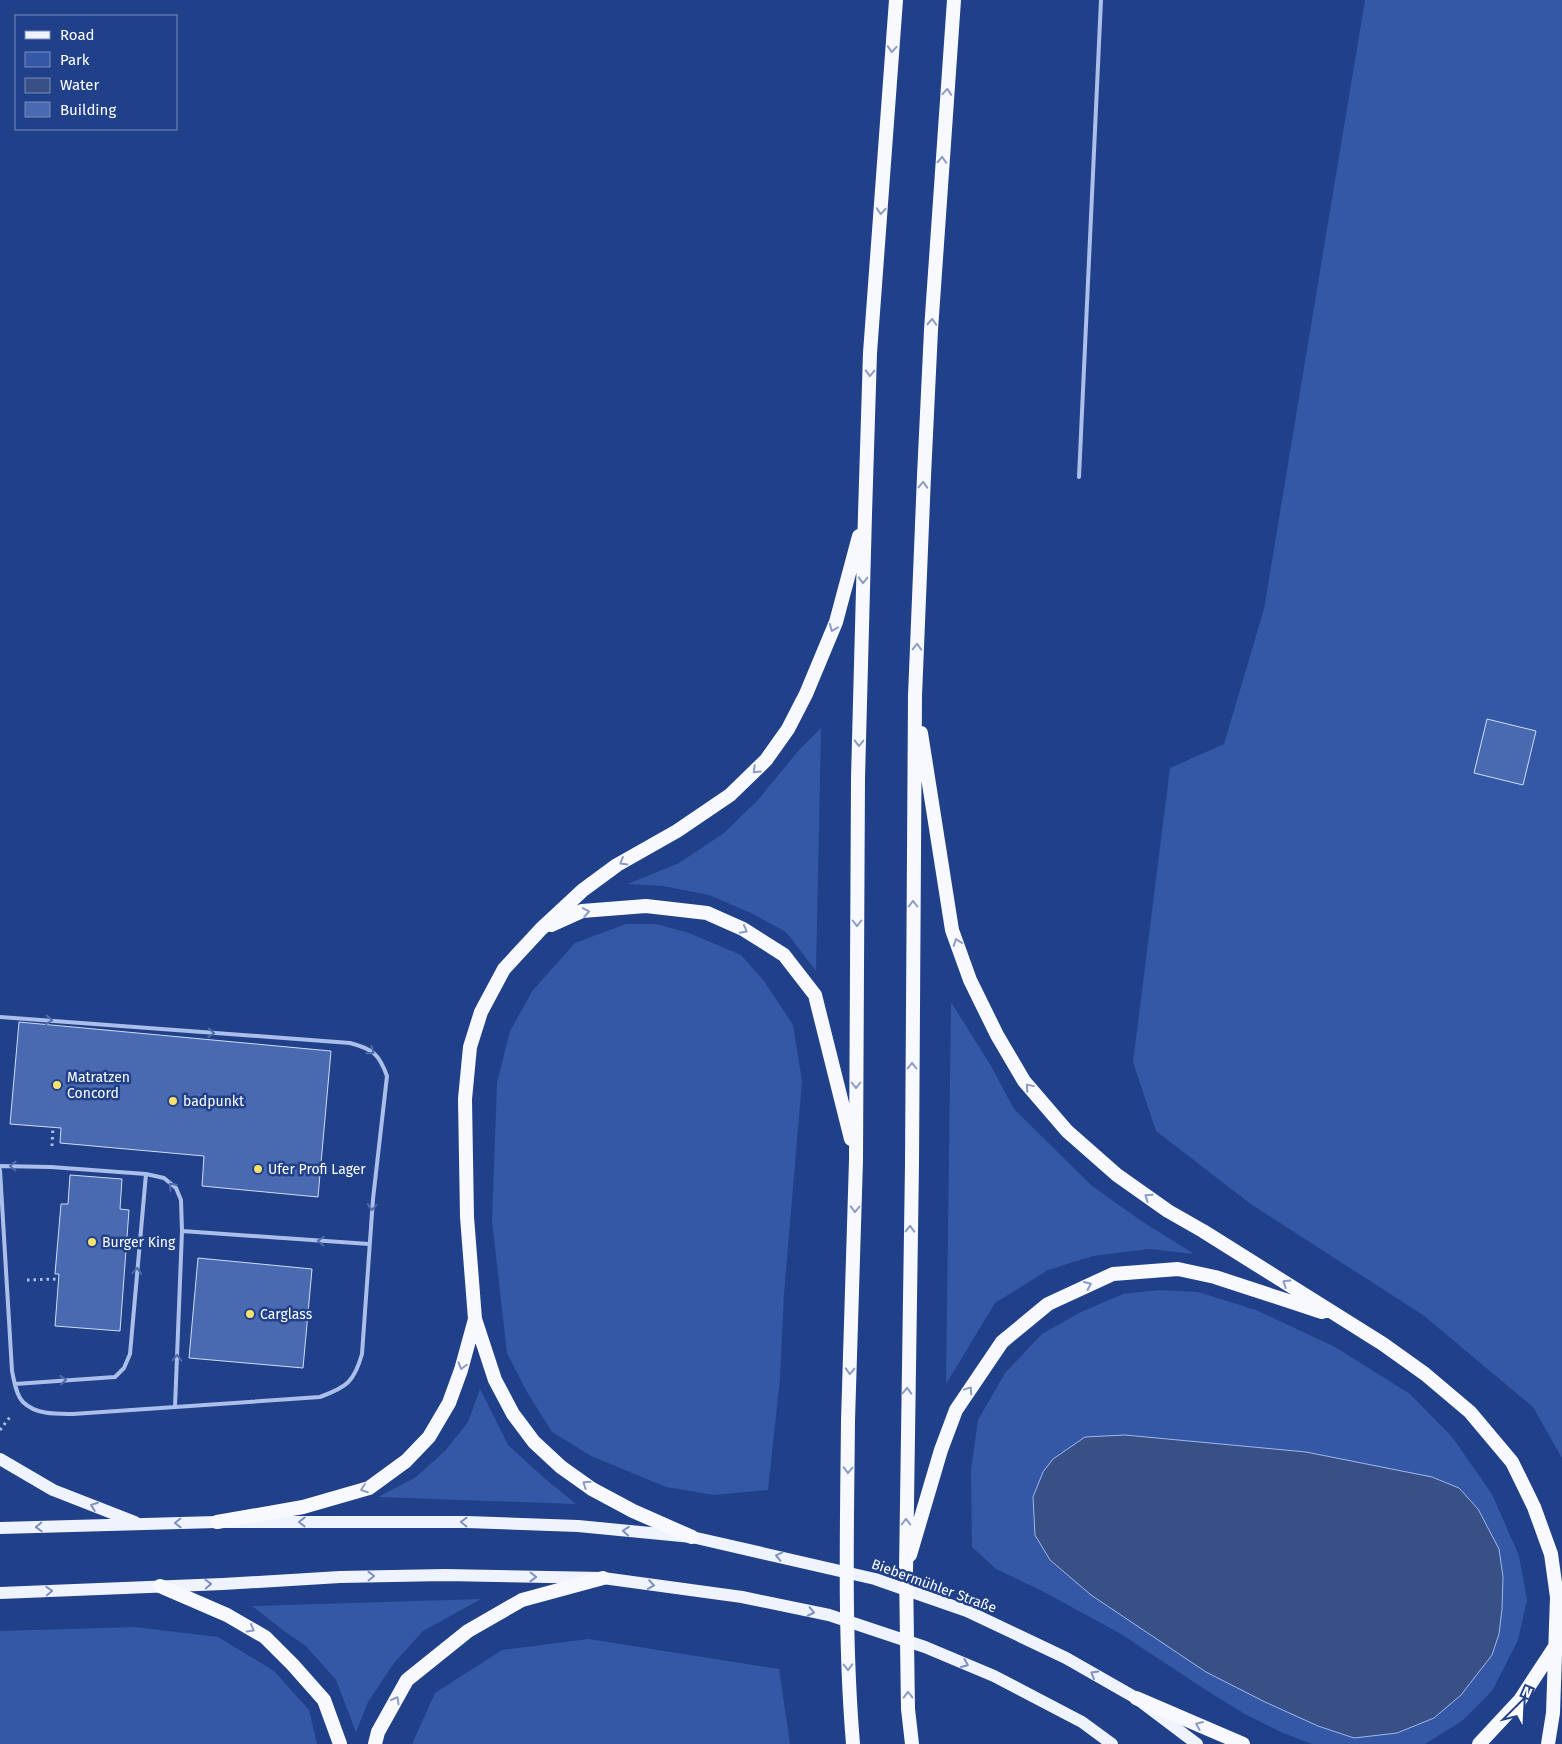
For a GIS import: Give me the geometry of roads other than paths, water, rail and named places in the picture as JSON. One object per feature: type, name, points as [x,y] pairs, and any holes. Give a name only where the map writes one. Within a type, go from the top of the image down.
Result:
[{"type":"highway","points":[[852,1744],[848,1688],[846,1594],[848,1421],[856,1160],[858,778],[870,353],[896,0]]},
{"type":"highway","points":[[912,1744],[908,1709],[906,1440],[912,1164],[915,696],[931,330],[954,0]]},
{"type":"highway","points":[[692,1537],[633,1511],[592,1489],[561,1467],[534,1442],[513,1414],[495,1380],[474,1319],[467,1217],[465,1099],[470,1047],[481,1012],[504,969],[541,929],[583,890],[610,870],[677,831],[730,795],[766,760],[788,729],[806,694],[836,622],[865,514]]},
{"type":"highway","points":[[915,696],[952,930],[970,980],[997,1035],[1024,1081],[1067,1131],[1117,1175],[1168,1211],[1383,1344],[1425,1374],[1470,1412],[1512,1462],[1534,1507],[1552,1554],[1557,1597],[1553,1713],[1548,1744]]},
{"type":"highway","points":[[541,929],[582,912],[646,906],[707,913],[743,929],[784,955],[815,995],[856,1160]]},
{"type":"highway","points":[[906,1571],[941,1450],[956,1410],[1002,1342],[1048,1304],[1113,1274],[1178,1269],[1215,1277],[1342,1318]]},
{"type":"highway","points":[[217,1522],[303,1507],[369,1488],[406,1461],[429,1437],[449,1403],[461,1370],[474,1319]]},
{"type":"highway","points":[[374,1744],[378,1732],[407,1680],[468,1631],[522,1600],[603,1578]]},
{"type":"highway","points":[[160,1586],[227,1615],[265,1637],[324,1700],[340,1744]]},
{"type":"highway","points":[[1479,1744],[1520,1700],[1556,1644]]},
{"type":"highway","points":[[1136,1698],[1244,1744]]},
{"type":"main road","points":[[0,1460],[53,1490],[140,1524]]},
{"type":"main road","name":"Biebermühler Straße","points":[[0,1528],[217,1522],[467,1522],[578,1526],[692,1537],[876,1579],[966,1611],[1066,1658],[1136,1698],[1197,1744]]},
{"type":"main road","points":[[0,1593],[340,1577],[445,1575],[603,1578],[742,1597],[829,1615],[925,1647],[994,1676],[1082,1722],[1112,1744]]},
{"type":"lane","points":[[1078,477],[1101,0]]},
{"type":"lane","points":[[0,1017],[350,1043],[367,1047],[380,1058],[387,1076],[369,1244],[362,1354],[358,1369],[341,1390],[320,1397],[52,1414],[37,1410],[22,1402],[12,1371],[0,1170]]},
{"type":"lane","points":[[0,1166],[51,1166],[146,1174],[164,1178],[176,1188],[181,1200],[182,1232],[175,1407]]},
{"type":"lane","points":[[15,1384],[115,1377],[124,1368],[130,1354],[146,1174]]},
{"type":"lane","points":[[182,1232],[369,1244]]},
{"type":"water","points":[[1125,1435],[1306,1452],[1432,1477],[1459,1488],[1478,1509],[1499,1549],[1503,1577],[1502,1609],[1499,1634],[1492,1655],[1461,1695],[1434,1718],[1397,1733],[1354,1738],[1318,1726],[1206,1672],[1091,1595],[1050,1560],[1035,1535],[1033,1497],[1043,1472],[1053,1459],[1085,1437]]},
{"type":"place","name":"Matratzen Concord","points":[[57,1085]]},
{"type":"place","name":"badpunkt","points":[[173,1101]]},
{"type":"place","name":"Ufer Profi Lager","points":[[258,1169]]},
{"type":"place","name":"Burger King","points":[[92,1242]]},
{"type":"place","name":"Carglass","points":[[250,1314]]}]
